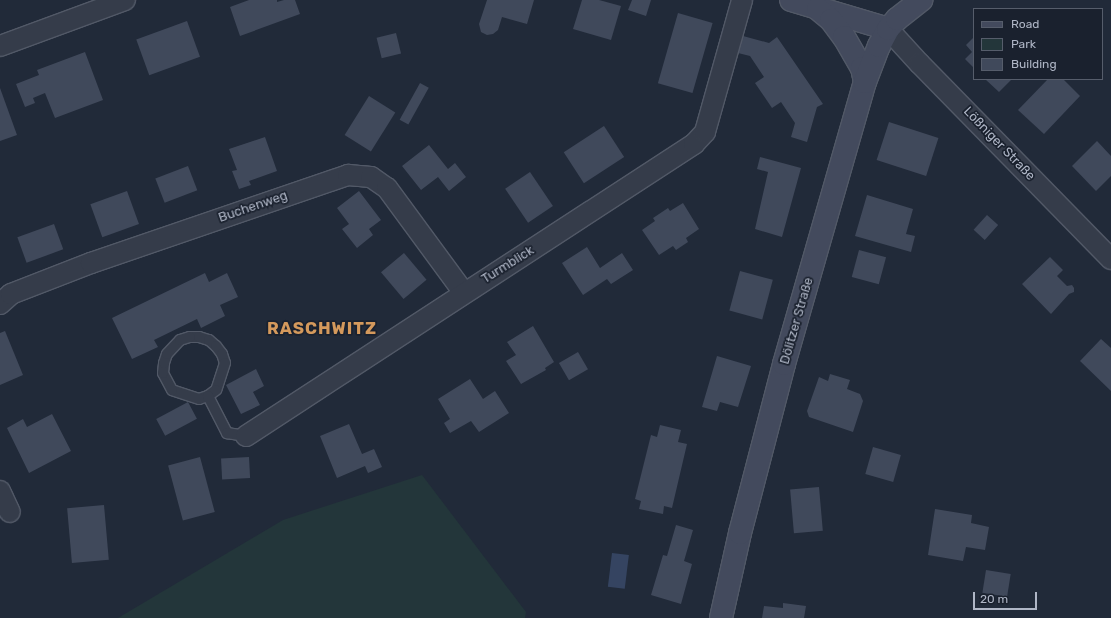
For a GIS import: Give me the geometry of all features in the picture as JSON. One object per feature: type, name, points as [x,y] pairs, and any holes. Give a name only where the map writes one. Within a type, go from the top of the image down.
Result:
[{"type":"main road","points":[[791,0],[888,29]]},
{"type":"main road","name":"Dölitzer Straße","points":[[721,618],[740,533],[784,364],[865,82],[879,46],[888,29],[897,19],[921,0]]},
{"type":"main road","points":[[813,6],[831,20],[844,37],[860,64],[865,82]]},
{"type":"street","points":[[0,46],[125,0]]},
{"type":"street","name":"Turmblick","points":[[246,436],[694,144],[705,132],[742,0]]},
{"type":"street","name":"Lößniger Straße","points":[[888,29],[926,70],[1111,258]]},
{"type":"street","name":"Buchenweg","points":[[0,304],[11,294],[91,263],[348,175],[371,177],[387,188],[464,293]]},
{"type":"street","points":[[0,491],[10,512]]},
{"type":"lane","points":[[190,337],[199,337],[209,340],[222,354],[225,363],[224,368],[216,390],[208,396],[199,399],[172,390],[167,382],[164,373],[166,354],[180,340],[190,337]]},
{"type":"lane","name":"Turmblick","points":[[208,396],[227,433],[246,436]]},
{"type":"green space","points":[[422,475],[526,612],[525,618],[118,618],[283,520]]},
{"type":"water","points":[[612,553],[629,555],[625,589],[608,587]]},
{"type":"building","points":[[249,0],[277,0],[277,2],[284,0],[295,0],[300,14],[240,36],[230,7]]},
{"type":"building","points":[[487,0],[534,0],[527,24],[502,17],[498,30],[493,34],[487,35],[481,32],[479,24]]},
{"type":"building","points":[[582,0],[599,0],[621,6],[611,40],[573,29]]},
{"type":"building","points":[[632,0],[651,0],[646,16],[628,10]]},
{"type":"building","points":[[678,13],[713,23],[692,93],[658,83]]},
{"type":"building","points":[[187,21],[200,57],[149,75],[136,39]]},
{"type":"building","points":[[396,33],[401,53],[382,58],[377,38]]},
{"type":"building","points":[[743,36],[769,43],[777,37],[823,104],[817,107],[807,142],[791,137],[795,123],[781,102],[772,108],[755,83],[764,77],[750,56],[738,53]]},
{"type":"building","points":[[973,38],[973,67],[965,59],[972,52],[966,45]]},
{"type":"building","points":[[85,52],[103,100],[55,118],[45,93],[33,98],[35,103],[25,107],[16,84],[39,75],[37,70]]},
{"type":"building","points":[[986,80],[1011,80],[999,92]]},
{"type":"building","points":[[1047,80],[1064,80],[1080,96],[1044,134],[1018,110]]},
{"type":"building","points":[[420,83],[429,88],[408,125],[400,120]]},
{"type":"building","points":[[0,88],[17,135],[0,141]]},
{"type":"building","points":[[369,96],[395,112],[371,151],[345,135]]},
{"type":"building","points":[[889,122],[938,138],[926,176],[877,160]]},
{"type":"building","points":[[604,126],[624,157],[584,183],[564,152]]},
{"type":"building","points":[[265,137],[277,171],[249,181],[251,185],[239,189],[232,171],[237,170],[229,149]]},
{"type":"building","points":[[1097,141],[1111,156],[1111,176],[1096,191],[1072,166]]},
{"type":"building","points":[[429,145],[448,169],[455,163],[466,177],[449,191],[438,177],[421,190],[402,166]]},
{"type":"building","points":[[760,157],[801,168],[782,237],[755,229],[768,172],[757,169]]},
{"type":"building","points":[[188,166],[197,190],[165,203],[155,179]]},
{"type":"building","points":[[530,172],[553,206],[528,223],[505,189]]},
{"type":"building","points":[[127,191],[139,224],[102,237],[90,204]]},
{"type":"building","points":[[359,191],[381,220],[369,229],[373,235],[357,248],[342,229],[349,224],[337,208]]},
{"type":"building","points":[[867,195],[913,209],[906,234],[915,236],[911,252],[855,236]]},
{"type":"building","points":[[683,203],[699,229],[686,238],[688,242],[676,250],[673,246],[659,255],[642,230],[655,221],[653,218],[668,208],[670,211]]},
{"type":"building","points":[[987,215],[998,225],[985,240],[974,230]]},
{"type":"building","points":[[54,224],[63,249],[27,263],[17,237]]},
{"type":"building","points":[[587,247],[600,268],[622,253],[633,270],[611,284],[607,279],[583,295],[562,263]]},
{"type":"building","points":[[859,250],[886,257],[879,284],[852,277]]},
{"type":"building","points":[[404,253],[426,280],[404,299],[381,272]]},
{"type":"building","points":[[1050,257],[1063,270],[1057,276],[1067,286],[1072,285],[1074,288],[1074,292],[1069,294],[1051,314],[1022,284]]},
{"type":"building","points":[[740,271],[773,280],[762,319],[729,311]]},
{"type":"building","points":[[205,273],[209,282],[227,273],[238,297],[220,305],[225,316],[201,328],[197,319],[154,340],[158,347],[132,359],[112,318]]},
{"type":"building","points":[[533,326],[554,362],[545,368],[546,370],[521,384],[506,361],[516,355],[507,342]]},
{"type":"building","points":[[5,331],[23,375],[0,385],[0,333]]},
{"type":"building","points":[[1101,339],[1111,348],[1111,391],[1080,361]]},
{"type":"building","points":[[578,352],[588,369],[569,380],[559,363]]},
{"type":"building","points":[[717,356],[751,366],[738,407],[720,402],[717,411],[702,407]]},
{"type":"building","points":[[256,369],[264,386],[253,392],[260,405],[241,414],[226,385]]},
{"type":"building","points":[[830,374],[850,380],[847,389],[860,394],[863,401],[853,432],[809,417],[807,411],[819,377],[828,381]]},
{"type":"building","points":[[470,379],[483,399],[495,391],[509,413],[479,432],[471,421],[450,433],[444,423],[450,419],[438,399]]},
{"type":"building","points":[[188,402],[197,419],[165,436],[156,419]]},
{"type":"building","points":[[52,414],[71,451],[29,473],[7,428],[23,419],[27,427]]},
{"type":"building","points":[[349,424],[362,454],[374,449],[382,467],[368,473],[365,466],[337,478],[320,436]]},
{"type":"building","points":[[660,425],[681,430],[678,442],[687,444],[672,508],[664,506],[663,514],[639,509],[641,501],[635,499],[651,435],[657,437]]},
{"type":"building","points":[[873,447],[901,455],[893,482],[865,474]]},
{"type":"building","points":[[200,457],[215,512],[183,521],[168,466]]},
{"type":"building","points":[[249,457],[250,478],[222,479],[221,458]]},
{"type":"building","points":[[819,487],[823,531],[794,533],[790,490]]},
{"type":"building","points":[[104,505],[109,560],[72,563],[67,508]]},
{"type":"building","points":[[935,509],[972,515],[971,523],[989,527],[985,550],[966,547],[963,561],[928,555]]},
{"type":"building","points":[[676,525],[693,530],[684,561],[692,564],[681,604],[651,595],[663,555],[667,556]]},
{"type":"building","points":[[986,570],[1011,574],[1007,597],[982,593]]},
{"type":"building","points":[[783,603],[806,606],[804,618],[762,618],[764,606],[783,608]]},
{"type":"district","name":"RASCHWITZ","points":[[322,329]]}]
